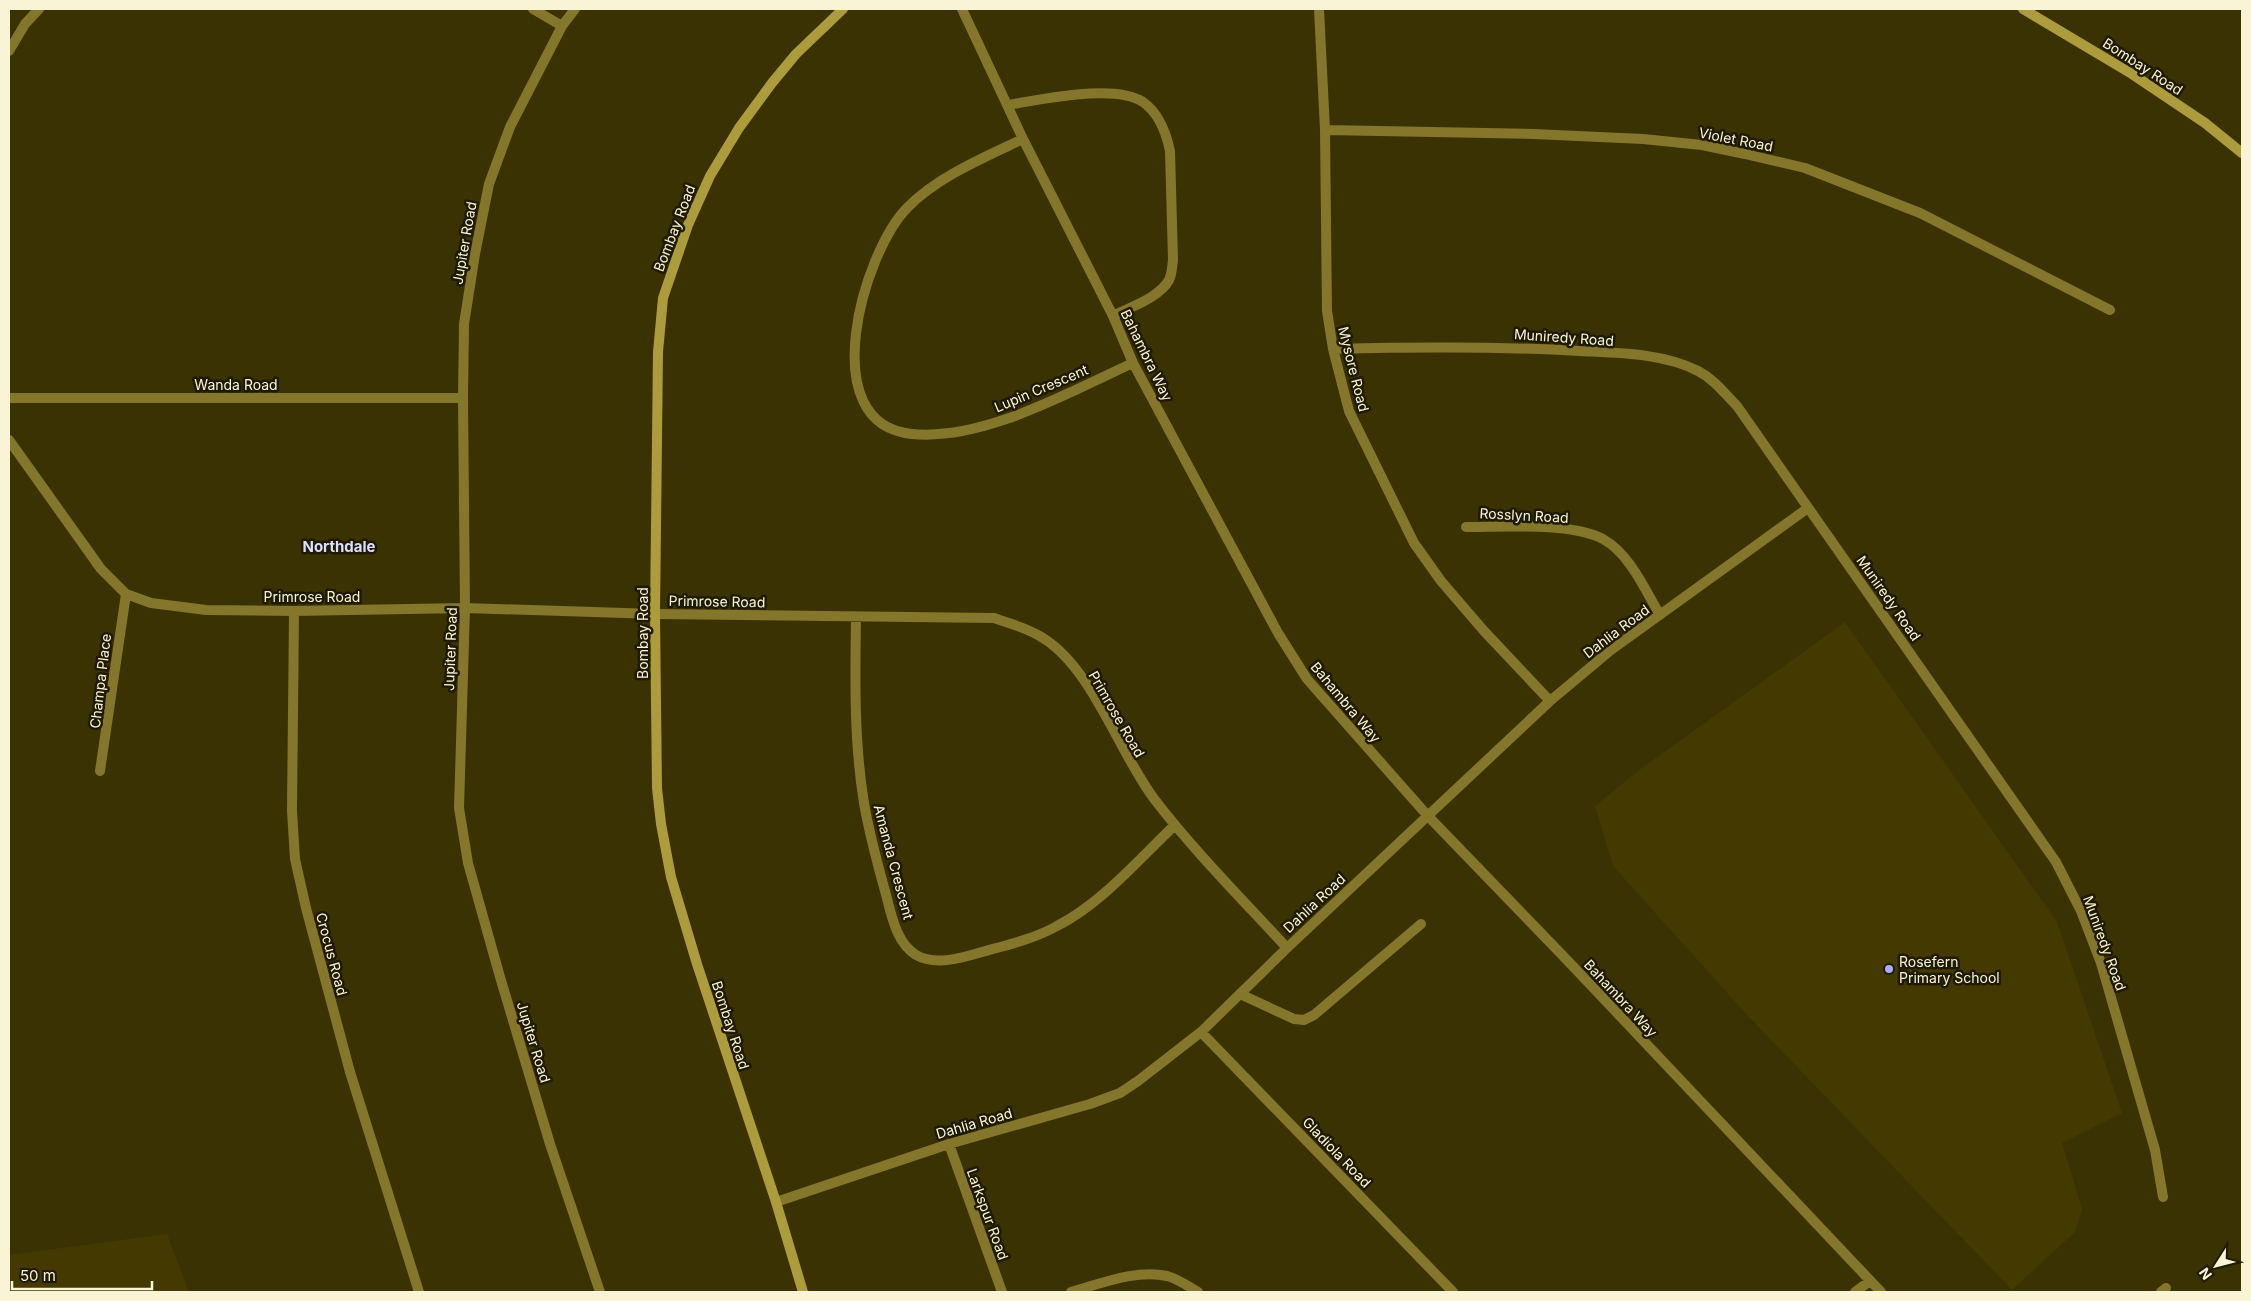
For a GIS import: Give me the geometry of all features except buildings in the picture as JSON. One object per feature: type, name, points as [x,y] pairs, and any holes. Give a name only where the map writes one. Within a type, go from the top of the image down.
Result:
[{"type":"street","points":[[9,51],[25,24],[40,9]]},
{"type":"street","points":[[533,9],[562,26]]},
{"type":"street","name":"Jupiter Road","points":[[575,9],[562,26],[510,127],[489,184],[464,324],[465,608],[459,808],[468,863],[550,1144],[600,1292]]},
{"type":"street","name":"Bombay Road","points":[[803,1292],[776,1202],[697,964],[671,877],[661,824],[657,788],[655,614],[658,361],[663,298],[688,225],[710,176],[738,128],[796,54],[843,9]]},
{"type":"street","name":"Bahambra Way","points":[[962,9],[1023,139],[1113,316],[1133,362],[1278,633],[1307,679],[1427,816],[1567,960],[1881,1292]]},
{"type":"street","name":"Mysore Road","points":[[1319,9],[1325,130],[1327,311],[1333,349],[1348,411],[1414,542],[1441,581],[1484,631],[1550,701]]},
{"type":"street","name":"Bombay Road","points":[[2027,9],[2140,79],[2205,123],[2242,153]]},
{"type":"street","points":[[1007,105],[1111,93],[1129,95],[1143,102],[1152,111],[1166,133],[1170,150],[1171,273],[1168,281],[1155,293],[1113,316]]},
{"type":"street","name":"Violet Road","points":[[1325,130],[1534,134],[1643,139],[1702,145],[1745,154],[1805,168],[1920,213],[2110,310]]},
{"type":"street","name":"Lupin Crescent","points":[[1023,139],[954,174],[907,208],[887,234],[858,318],[854,354],[856,382],[862,402],[880,423],[895,431],[912,434],[944,434],[1006,420],[1133,362]]},
{"type":"street","name":"Muniredy Road","points":[[1333,349],[1510,347],[1609,353],[1669,360],[1698,371],[1715,383],[1737,406],[2056,862],[2081,910],[2101,963],[2156,1150],[2163,1198]]},
{"type":"street","name":"Wanda Road","points":[[9,398],[463,398]]},
{"type":"street","name":"Primrose Road","points":[[9,440],[101,569],[126,594],[151,603],[177,607],[294,611],[465,608],[655,614],[994,618],[1024,628],[1044,638],[1063,656],[1090,690],[1134,772],[1174,825],[1287,948]]},
{"type":"street","name":"Dahlia Road","points":[[776,1202],[949,1144],[1090,1104],[1120,1093],[1138,1081],[1201,1032],[1287,948],[1550,701],[1611,650],[1808,508]]},
{"type":"street","name":"Rosslyn Road","points":[[1466,527],[1552,528],[1588,534],[1604,540],[1632,569],[1660,615]]},
{"type":"street","name":"Champa Place","points":[[100,771],[126,594]]},
{"type":"street","name":"Crocus Road","points":[[294,611],[292,811],[295,859],[306,908],[350,1072],[419,1292]]},
{"type":"street","name":"Amanda Crescent","points":[[856,617],[857,731],[863,800],[871,840],[894,924],[909,950],[916,955],[927,959],[942,960],[964,957],[1025,939],[1056,927],[1085,909],[1174,825]]},
{"type":"street","points":[[1240,994],[1294,1019],[1304,1020],[1314,1015],[1421,924]]},
{"type":"street","name":"Gladiola Road","points":[[1201,1032],[1453,1292]]},
{"type":"street","name":"Larkspur Road","points":[[949,1144],[1002,1292]]},
{"type":"street","points":[[1071,1292],[1115,1280],[1151,1274],[1168,1276],[1198,1292]]},
{"type":"street","points":[[1855,1292],[1870,1280]]},
{"type":"shaded area","name":"Rosefern Primary School","points":[[1845,622],[2057,922],[2122,1113],[2062,1143],[2082,1209],[2075,1232],[2012,1290],[1748,1016],[1613,866],[1595,806],[1638,771]]},
{"type":"shaded area","points":[[167,1234],[189,1292],[9,1292],[9,1255]]},
{"type":"place","name":"Rosefern Primary School","points":[[1889,969]]},
{"type":"district","name":"Northdale","points":[[339,546]]}]
